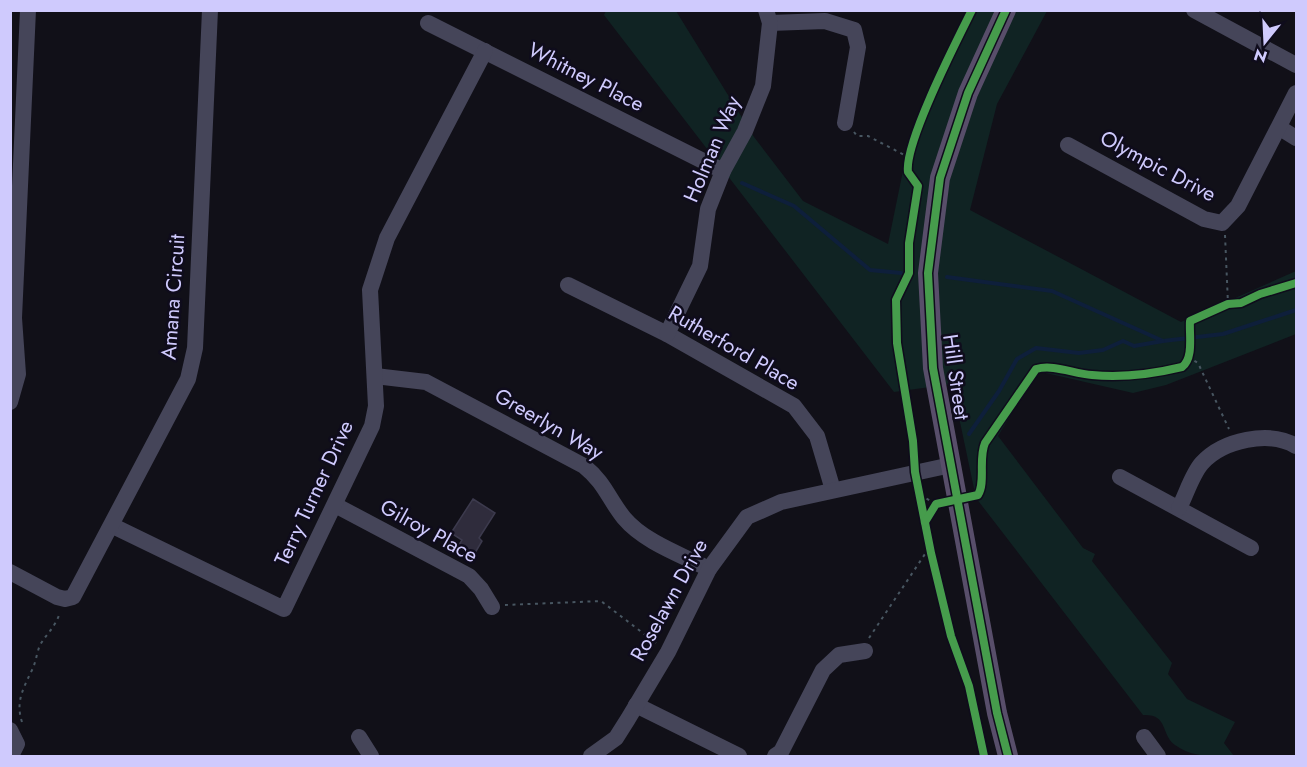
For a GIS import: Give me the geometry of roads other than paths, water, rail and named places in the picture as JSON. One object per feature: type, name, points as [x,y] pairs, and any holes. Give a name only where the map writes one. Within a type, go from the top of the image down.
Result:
[{"type":"main road","name":"Hill Street","points":[[1006,10],[968,93],[940,178],[928,273],[933,368],[997,713],[1008,756]]},
{"type":"street","points":[[10,402],[18,374],[13,318],[16,161],[28,10]]},
{"type":"street","name":"Amana Circuit","points":[[10,572],[65,599],[73,597],[113,526],[194,363],[210,10]]},
{"type":"street","points":[[1194,10],[1296,65]]},
{"type":"street","points":[[768,17],[825,21],[854,30],[858,47],[845,123]]},
{"type":"street","name":"Holman Way","points":[[667,334],[700,266],[708,209],[723,171],[745,131],[763,86],[768,17]]},
{"type":"street","name":"Whitney Place","points":[[428,23],[723,171]]},
{"type":"street","name":"Terry Turner Drive","points":[[113,526],[284,609],[372,426],[376,406],[370,290],[387,238],[485,51]]},
{"type":"street","name":"Olympic Drive","points":[[1068,145],[1204,219],[1222,223],[1238,206],[1296,93]]},
{"type":"street","points":[[1280,128],[1296,138]]},
{"type":"street","name":"Rutherford Place","points":[[568,285],[667,334],[794,406],[817,436],[833,490]]},
{"type":"street","name":"Greerlyn Way","points":[[375,376],[426,382],[584,466],[600,479],[625,519],[652,540],[709,569]]},
{"type":"street","points":[[1179,508],[1201,464],[1217,451],[1243,440],[1289,441],[1296,446]]},
{"type":"street","name":"Roselawn Drive","points":[[591,756],[616,738],[668,652],[709,569],[747,517],[781,502],[951,465]]},
{"type":"street","points":[[1120,477],[1251,549]]},
{"type":"street","name":"Gilroy Place","points":[[335,505],[469,576],[481,589],[492,607]]},
{"type":"street","points":[[775,756],[780,752],[823,670],[839,655],[865,651]]},
{"type":"street","points":[[636,705],[739,756]]},
{"type":"street","points":[[12,756],[17,744],[18,729]]},
{"type":"street","points":[[359,737],[371,756]]},
{"type":"street","points":[[1144,737],[1158,756]]},
{"type":"waterway","points":[[742,183],[794,206],[870,270],[901,273]]},
{"type":"waterway","points":[[947,277],[1052,291],[1163,341],[1223,334],[1296,310]]},
{"type":"waterway","points":[[969,434],[999,391],[1017,359],[1036,348],[1079,353],[1103,350],[1123,341],[1134,346],[1163,341]]}]
